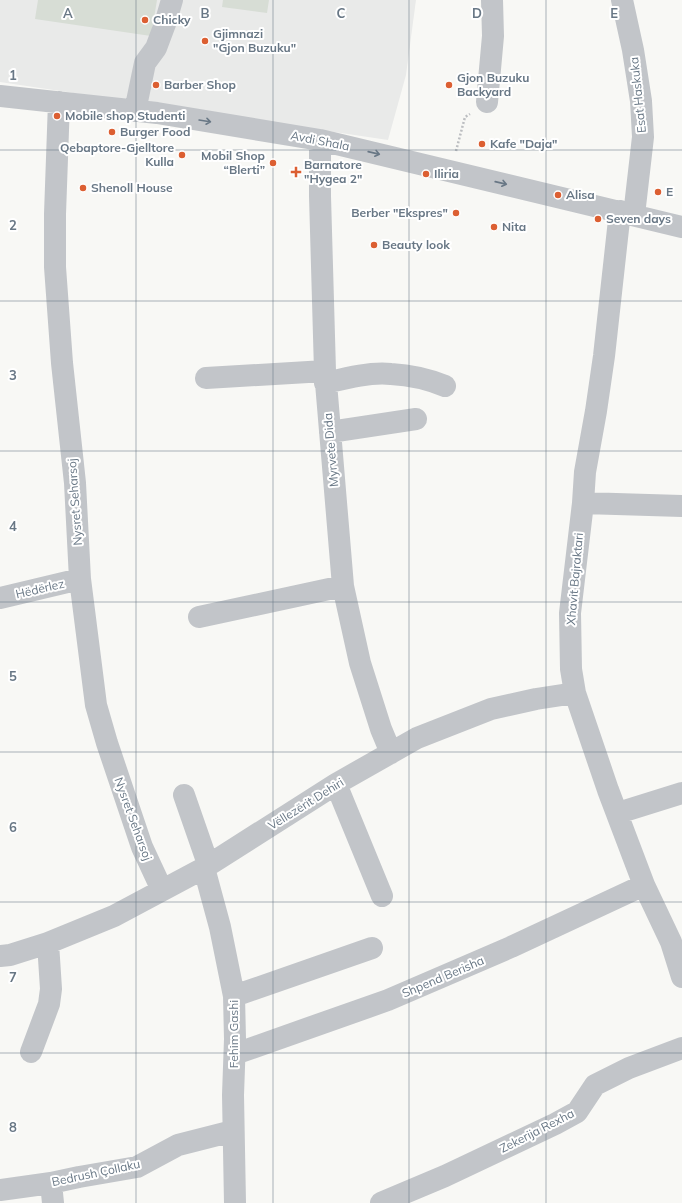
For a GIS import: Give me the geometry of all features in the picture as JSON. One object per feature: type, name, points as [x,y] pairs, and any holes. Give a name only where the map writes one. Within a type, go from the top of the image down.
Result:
[{"type":"street","points":[[136,111],[145,63],[156,48],[172,0]]},
{"type":"street","points":[[487,102],[493,36],[492,0]]},
{"type":"street","name":"Esat Haskuka","points":[[622,0],[633,50],[641,100],[643,137],[627,213]]},
{"type":"street","name":"Avdi Shala","points":[[0,96],[165,114],[320,140],[682,227]]},
{"type":"street","name":"Nysret Seharsoj","points":[[59,102],[55,214],[55,267],[62,363],[75,483],[80,579],[96,704],[107,743],[142,847],[162,890]]},
{"type":"street","name":"Myrvete Dida","points":[[320,140],[325,377],[343,586],[360,663],[381,729],[391,753]]},
{"type":"street","name":"Xhavit Bajraktari","points":[[627,213],[585,472],[583,503],[570,613],[571,669],[575,693],[608,790],[618,813],[644,885],[676,942],[682,977]]},
{"type":"street","points":[[206,378],[348,378],[390,374],[429,380],[445,386]]},
{"type":"street","points":[[330,432],[416,419]]},
{"type":"street","points":[[583,503],[682,506]]},
{"type":"street","name":"Hëdërlez","points":[[0,598],[80,579]]},
{"type":"street","points":[[199,617],[343,586]]},
{"type":"street","name":"Vëllezërit Dehiri","points":[[0,956],[10,955],[48,943],[114,916],[206,866],[336,784],[417,738],[491,709],[536,699],[575,693]]},
{"type":"street","points":[[336,784],[382,896]]},
{"type":"street","points":[[618,813],[682,793]]},
{"type":"street","name":"Fehim Gashi","points":[[184,795],[206,866],[234,996],[233,1131],[235,1203]]},
{"type":"street","name":"Shpend Berisha","points":[[234,1054],[388,1000],[511,947],[644,885]]},
{"type":"street","points":[[31,1052],[49,1004],[51,989],[48,943]]},
{"type":"street","points":[[234,996],[372,948]]},
{"type":"street","name":"Zekerija Rexha","points":[[381,1203],[445,1176],[555,1124],[577,1112],[595,1086],[629,1068],[682,1048]]},
{"type":"street","name":"Bedrush Çollaku","points":[[0,1190],[52,1193],[79,1177],[137,1167],[178,1145],[233,1131]]},
{"type":"path","points":[[450,171],[465,117],[487,102]]},
{"type":"shaded area","name":"Gjimnazi \"Gjon Buzuku\"","points":[[0,0],[416,0],[406,75],[388,140],[0,82]]},
{"type":"shaded area","points":[[38,0],[157,0],[151,36],[35,19]]},
{"type":"shaded area","points":[[223,0],[269,0],[267,13],[222,7]]},
{"type":"place","name":"Chicky","points":[[145,20]]},
{"type":"place","name":"Gjimnazi \"Gjon Buzuku\"","points":[[205,41]]},
{"type":"place","name":"Barber Shop","points":[[156,85]]},
{"type":"place","name":"Gjon Buzuku Backyard","points":[[449,85]]},
{"type":"place","name":"Mobile shop Studenti","points":[[57,116]]},
{"type":"place","name":"Burger Food","points":[[112,132]]},
{"type":"place","name":"Kafe \"Daja\"","points":[[482,144]]},
{"type":"place","name":"Qebaptore-Gjelltore Kulla","points":[[182,155]]},
{"type":"place","name":"Mobil Shop “Blerti”","points":[[273,163]]},
{"type":"place","name":"Barnatore \"Hygea 2\"","points":[[296,172]]},
{"type":"place","name":"Iliria","points":[[426,174]]},
{"type":"place","name":"Shenoll House","points":[[83,188]]},
{"type":"place","name":"E","points":[[658,192]]},
{"type":"place","name":"Alisa","points":[[558,195]]},
{"type":"place","name":"Berber \"Ekspres\"","points":[[456,213]]},
{"type":"place","name":"Seven days","points":[[598,219]]},
{"type":"place","name":"Nita","points":[[494,227]]},
{"type":"place","name":"Beauty look","points":[[374,245]]}]
